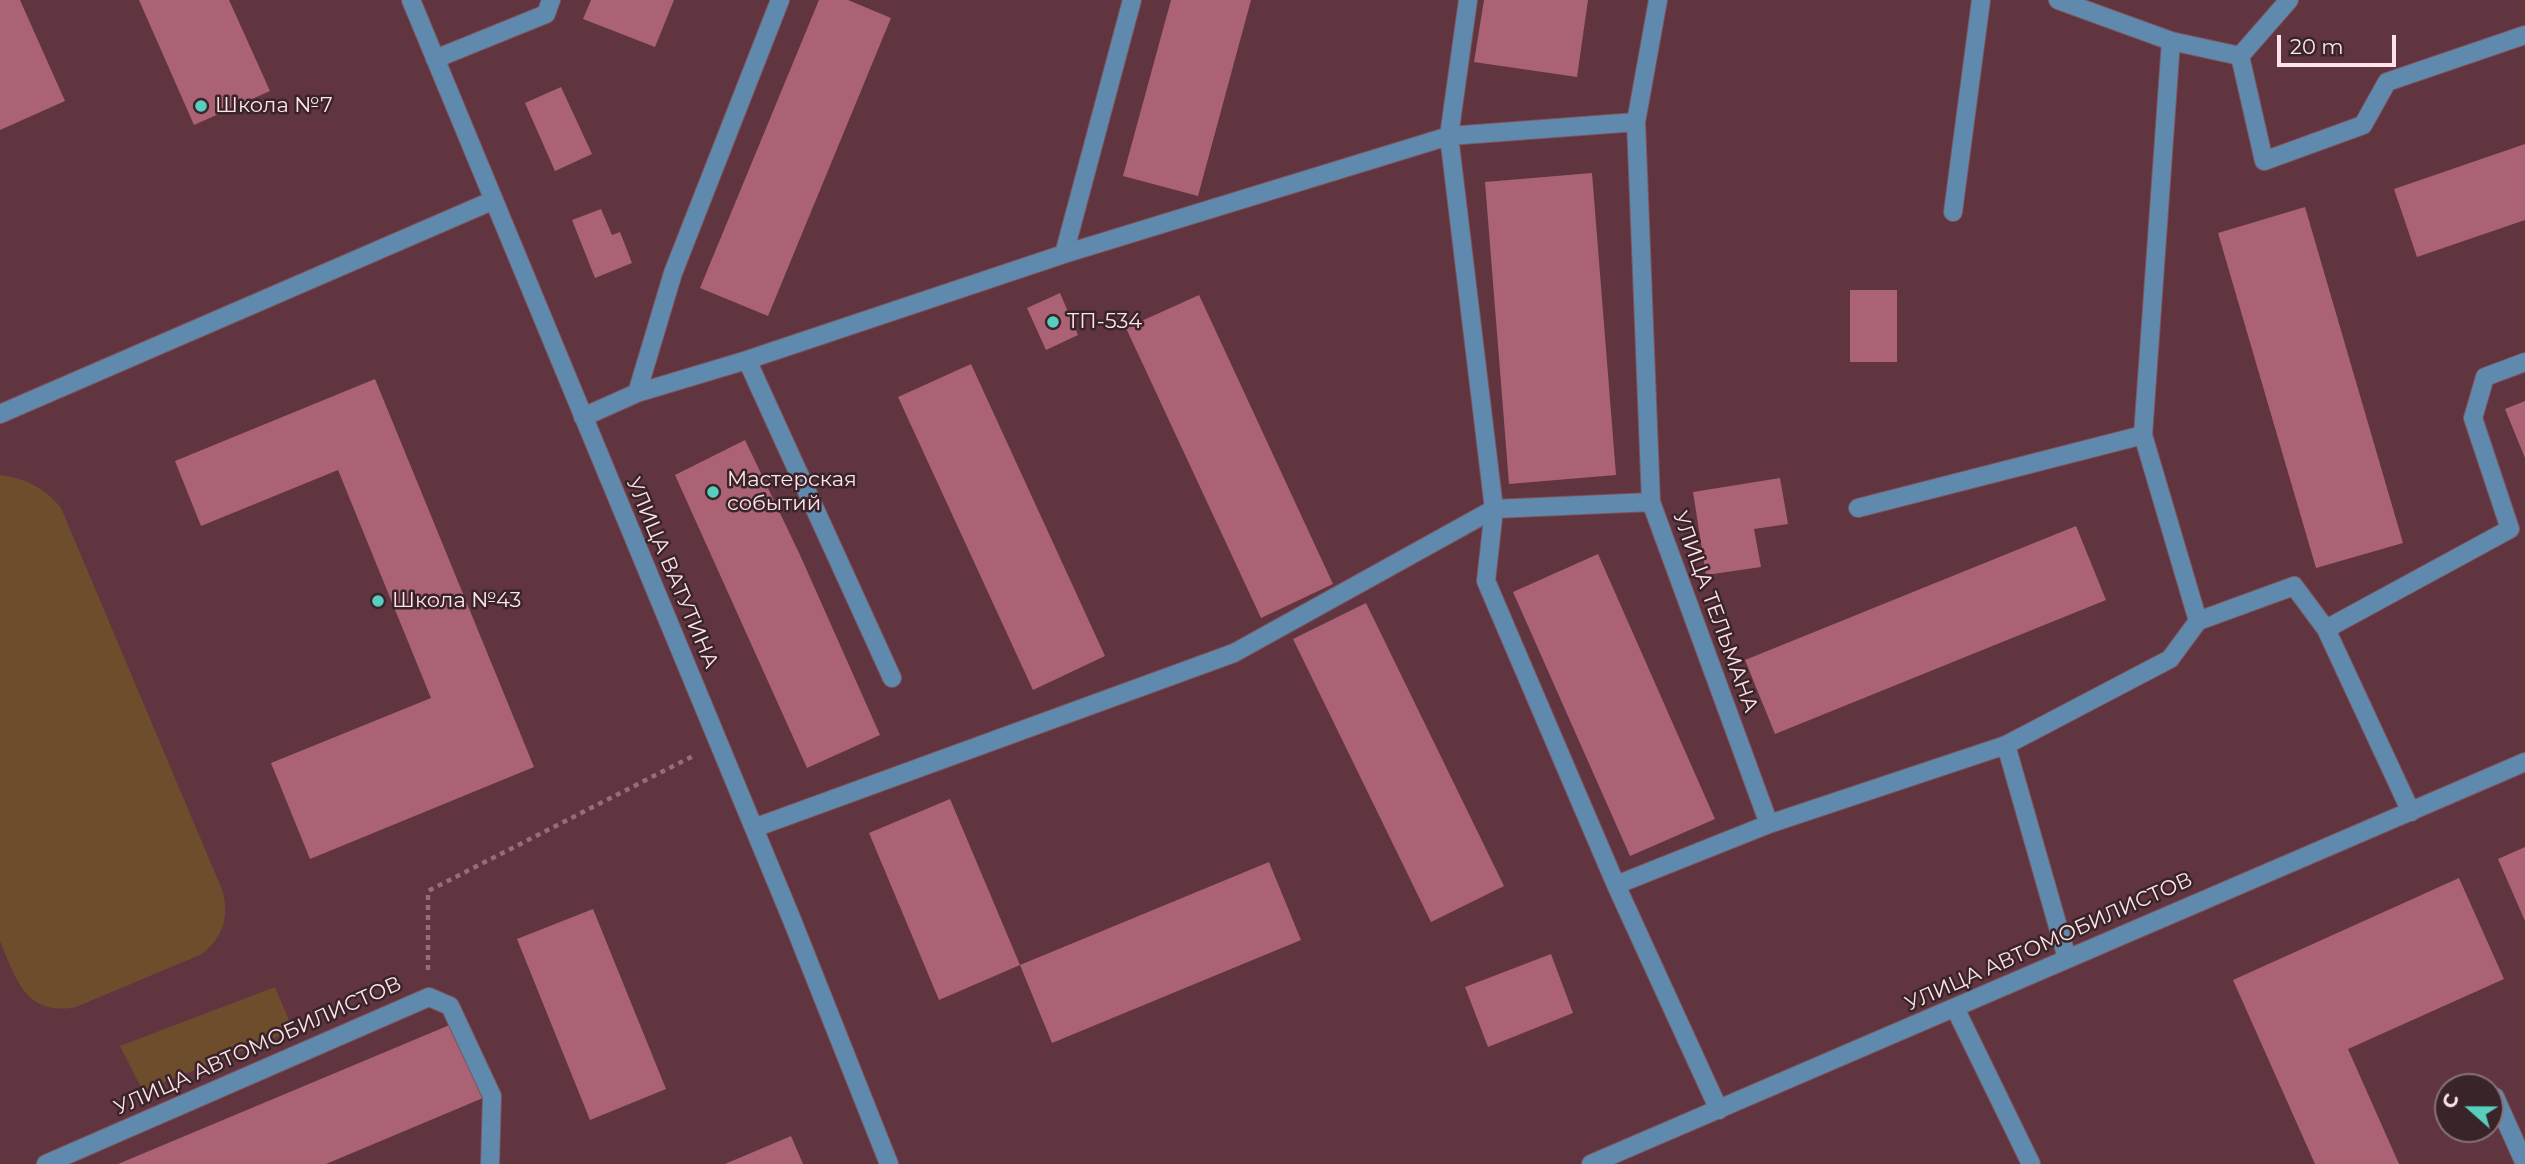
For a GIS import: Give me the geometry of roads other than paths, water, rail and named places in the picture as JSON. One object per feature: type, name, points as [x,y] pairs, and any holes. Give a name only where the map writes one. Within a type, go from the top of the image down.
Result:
[{"type":"street","name":"УЛИЦА ВАТУТИНА","points":[[411,0],[754,828],[889,1164]]},
{"type":"street","points":[[435,59],[546,14],[551,0]]},
{"type":"street","points":[[638,393],[673,273],[780,0]]},
{"type":"street","points":[[1065,254],[1132,0]]},
{"type":"street","points":[[1468,0],[1449,136],[1493,509],[1486,581],[1616,885],[1719,1110]]},
{"type":"street","name":"УЛИЦА ТЕЛЬМАНА","points":[[1658,0],[1636,122],[1651,502],[1769,824]]},
{"type":"street","points":[[1953,212],[1981,0]]},
{"type":"street","points":[[2058,0],[2171,41],[2240,56]]},
{"type":"street","points":[[2240,56],[2289,0]]},
{"type":"street","points":[[2240,56],[2264,161],[2363,125],[2387,82],[2525,35]]},
{"type":"street","points":[[2171,41],[2143,435],[2198,621]]},
{"type":"street","points":[[583,417],[638,393],[747,360],[1065,254],[1449,136],[1636,122]]},
{"type":"street","points":[[0,414],[494,200]]},
{"type":"street","points":[[747,360],[892,678]]},
{"type":"street","points":[[2326,629],[2511,529],[2473,418],[2485,377],[2525,362]]},
{"type":"street","points":[[1858,508],[2143,435]]},
{"type":"street","points":[[754,828],[1234,653],[1493,509],[1651,502]]},
{"type":"street","points":[[1616,885],[1769,824],[2006,745],[2170,659],[2198,621],[2294,586],[2326,629],[2411,812]]},
{"type":"street","points":[[2006,745],[2067,958]]},
{"type":"street","name":"УЛИЦА АВТОМОБИЛИСТОВ","points":[[1591,1164],[2525,762]]},
{"type":"street","name":"УЛИЦА АВТОМОБИЛИСТОВ","points":[[46,1164],[429,997],[450,1006],[492,1097],[490,1164]]},
{"type":"street","points":[[1955,1008],[2031,1164]]},
{"type":"street","points":[[2504,1115],[2525,1164]]},
{"type":"place","name":"Школа №7","points":[[201,106]]},
{"type":"place","name":"ТП-534","points":[[1053,322]]},
{"type":"place","name":"Мастерская событий","points":[[713,492]]},
{"type":"place","name":"Школа №43","points":[[378,601]]}]
